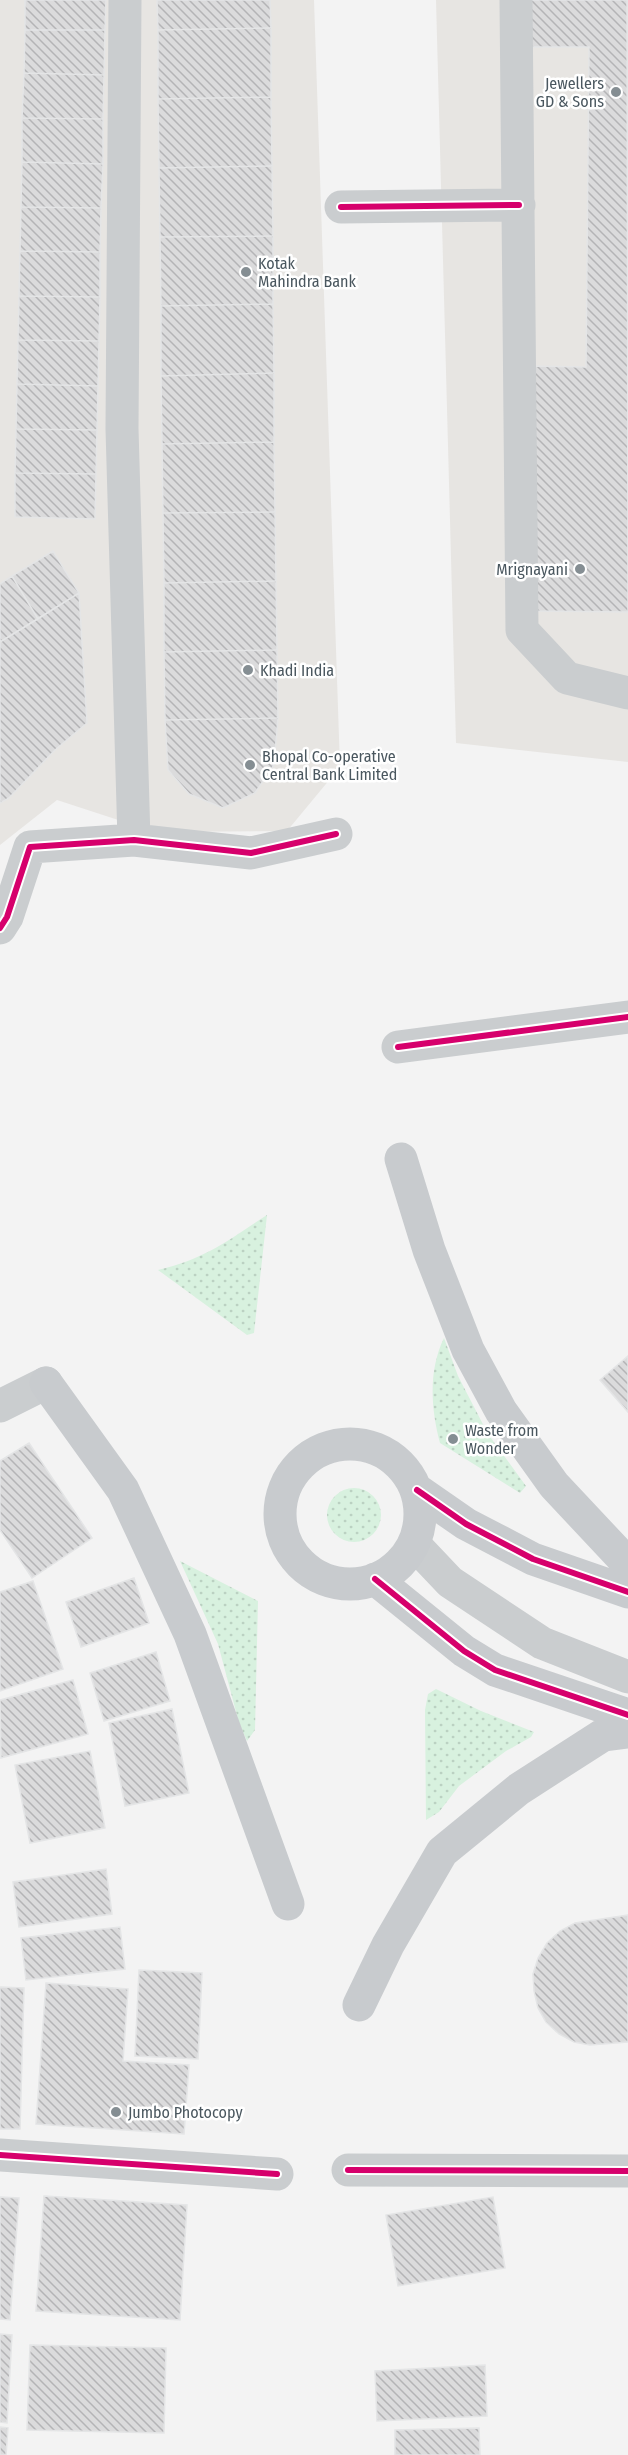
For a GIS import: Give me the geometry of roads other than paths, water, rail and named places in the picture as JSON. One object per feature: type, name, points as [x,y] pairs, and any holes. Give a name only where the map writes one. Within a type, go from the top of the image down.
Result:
[{"type":"main road","points":[[401,1159],[429,1250],[468,1350],[501,1411],[554,1485],[628,1564]]},
{"type":"main road","points":[[46,1383],[123,1490],[190,1634],[288,1904]]},
{"type":"main road","points":[[354,1443],[381,1449],[403,1466],[417,1490],[422,1517],[414,1544],[398,1566],[375,1579],[347,1585],[320,1579],[298,1563],[283,1539],[279,1511],[286,1484],[306,1459],[330,1447],[354,1443]]},
{"type":"main road","points":[[417,1490],[466,1524],[533,1559],[628,1592]]},
{"type":"main road","points":[[375,1579],[464,1652],[495,1670],[628,1715]]},
{"type":"main road","points":[[359,2005],[388,1945],[442,1852],[519,1789],[603,1734],[628,1732]]},
{"type":"street","points":[[126,0],[122,429],[134,840]]},
{"type":"street","points":[[516,0],[522,630],[567,678],[628,693]]},
{"type":"street","points":[[341,207],[519,205]]},
{"type":"street","points":[[0,928],[7,917],[30,847],[134,840],[251,853],[336,834]]},
{"type":"street","points":[[398,1047],[628,1017]]},
{"type":"street","points":[[0,1406],[46,1383]]},
{"type":"street","points":[[414,1544],[450,1582],[542,1643],[628,1677]]},
{"type":"street","points":[[0,2155],[277,2174]]},
{"type":"street","points":[[348,2170],[628,2171]]},
{"type":"place","name":"Jewellers GD & Sons","points":[[616,92]]},
{"type":"place","name":"Kotak Mahindra Bank","points":[[246,272]]},
{"type":"place","name":"Mrignayani","points":[[580,569]]},
{"type":"place","name":"Khadi India","points":[[248,670]]},
{"type":"place","name":"Bhopal Co-operative Central Bank Limited","points":[[250,765]]},
{"type":"place","name":"Waste from Wonder","points":[[453,1439]]},
{"type":"place","name":"Jumbo Photocopy","points":[[116,2112]]}]
